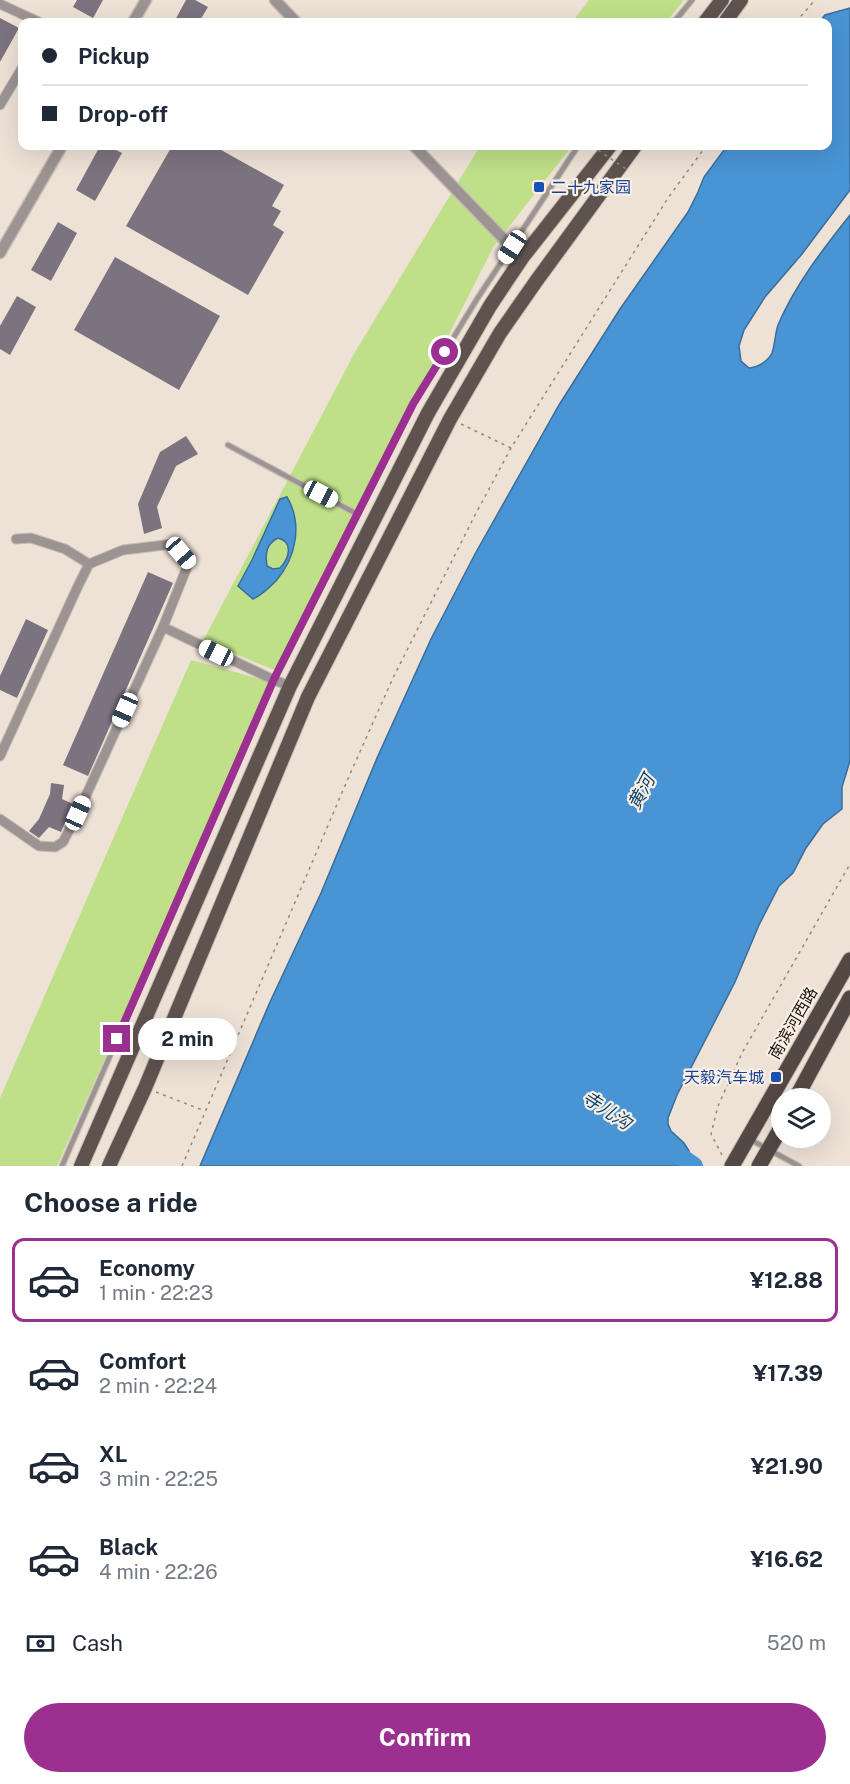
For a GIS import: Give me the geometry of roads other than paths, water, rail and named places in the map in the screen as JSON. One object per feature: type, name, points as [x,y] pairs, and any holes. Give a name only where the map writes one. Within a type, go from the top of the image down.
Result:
[{"type":"highway","name":"南滨河西路","points":[[728,1162],[748,1138],[850,960]]},
{"type":"highway","points":[[801,1088],[850,998]]},
{"type":"highway","points":[[759,1166],[771,1145]]},
{"type":"main road","points":[[708,18],[723,0]]},
{"type":"main road","points":[[728,18],[741,0]]},
{"type":"main road","points":[[81,1166],[290,686],[428,413],[490,306],[522,258],[607,150]]},
{"type":"main road","points":[[109,1166],[145,1088],[308,697],[450,419],[500,333],[632,150]]},
{"type":"street","points":[[135,18],[146,0]]},
{"type":"street","points":[[275,0],[292,18]]},
{"type":"street","points":[[0,4],[30,18]]},
{"type":"street","points":[[0,105],[18,75]]},
{"type":"street","points":[[1,250],[60,150]]},
{"type":"street","points":[[418,150],[522,258]]},
{"type":"street","points":[[15,539],[31,538],[64,549],[89,564]]},
{"type":"street","points":[[0,756],[89,564],[123,550],[173,544],[189,562],[163,627],[63,842],[55,847],[39,846],[0,819]]},
{"type":"street","points":[[163,627],[290,686]]},
{"type":"lane","points":[[677,18],[692,0]]},
{"type":"lane","points":[[62,1166],[274,680],[357,514],[413,404],[477,299],[575,150]]},
{"type":"lane","points":[[228,445],[357,514]]},
{"type":"lane","points":[[748,1138],[799,1166]]},
{"type":"water","name":"黄河","points":[[850,8],[850,190],[802,254],[765,297],[744,330],[739,346],[741,361],[749,368],[760,365],[768,359],[772,353],[778,325],[785,310],[820,254],[850,215],[850,761],[842,787],[842,809],[823,824],[806,848],[793,873],[779,886],[759,925],[735,982],[677,1095],[668,1124],[671,1131],[689,1151],[689,1162],[686,1166],[200,1166],[431,639],[475,554],[559,405],[620,309],[688,212],[704,177],[724,150],[832,150],[832,18],[822,18],[825,15]]},
{"type":"water","points":[[287,497],[292,507],[296,529],[295,540],[283,572],[276,581],[253,599],[238,586],[280,499]],"holes":[[[278,538],[283,540],[288,547],[288,556],[280,568],[273,569],[267,566],[267,550],[274,540]]]},
{"type":"waterway","name":"寺儿沟","points":[[668,1148],[694,1166]]},
{"type":"place","name":"二十九家园","points":[[539,187]]},
{"type":"place","name":"天毅汽车城","points":[[776,1077]]}]
